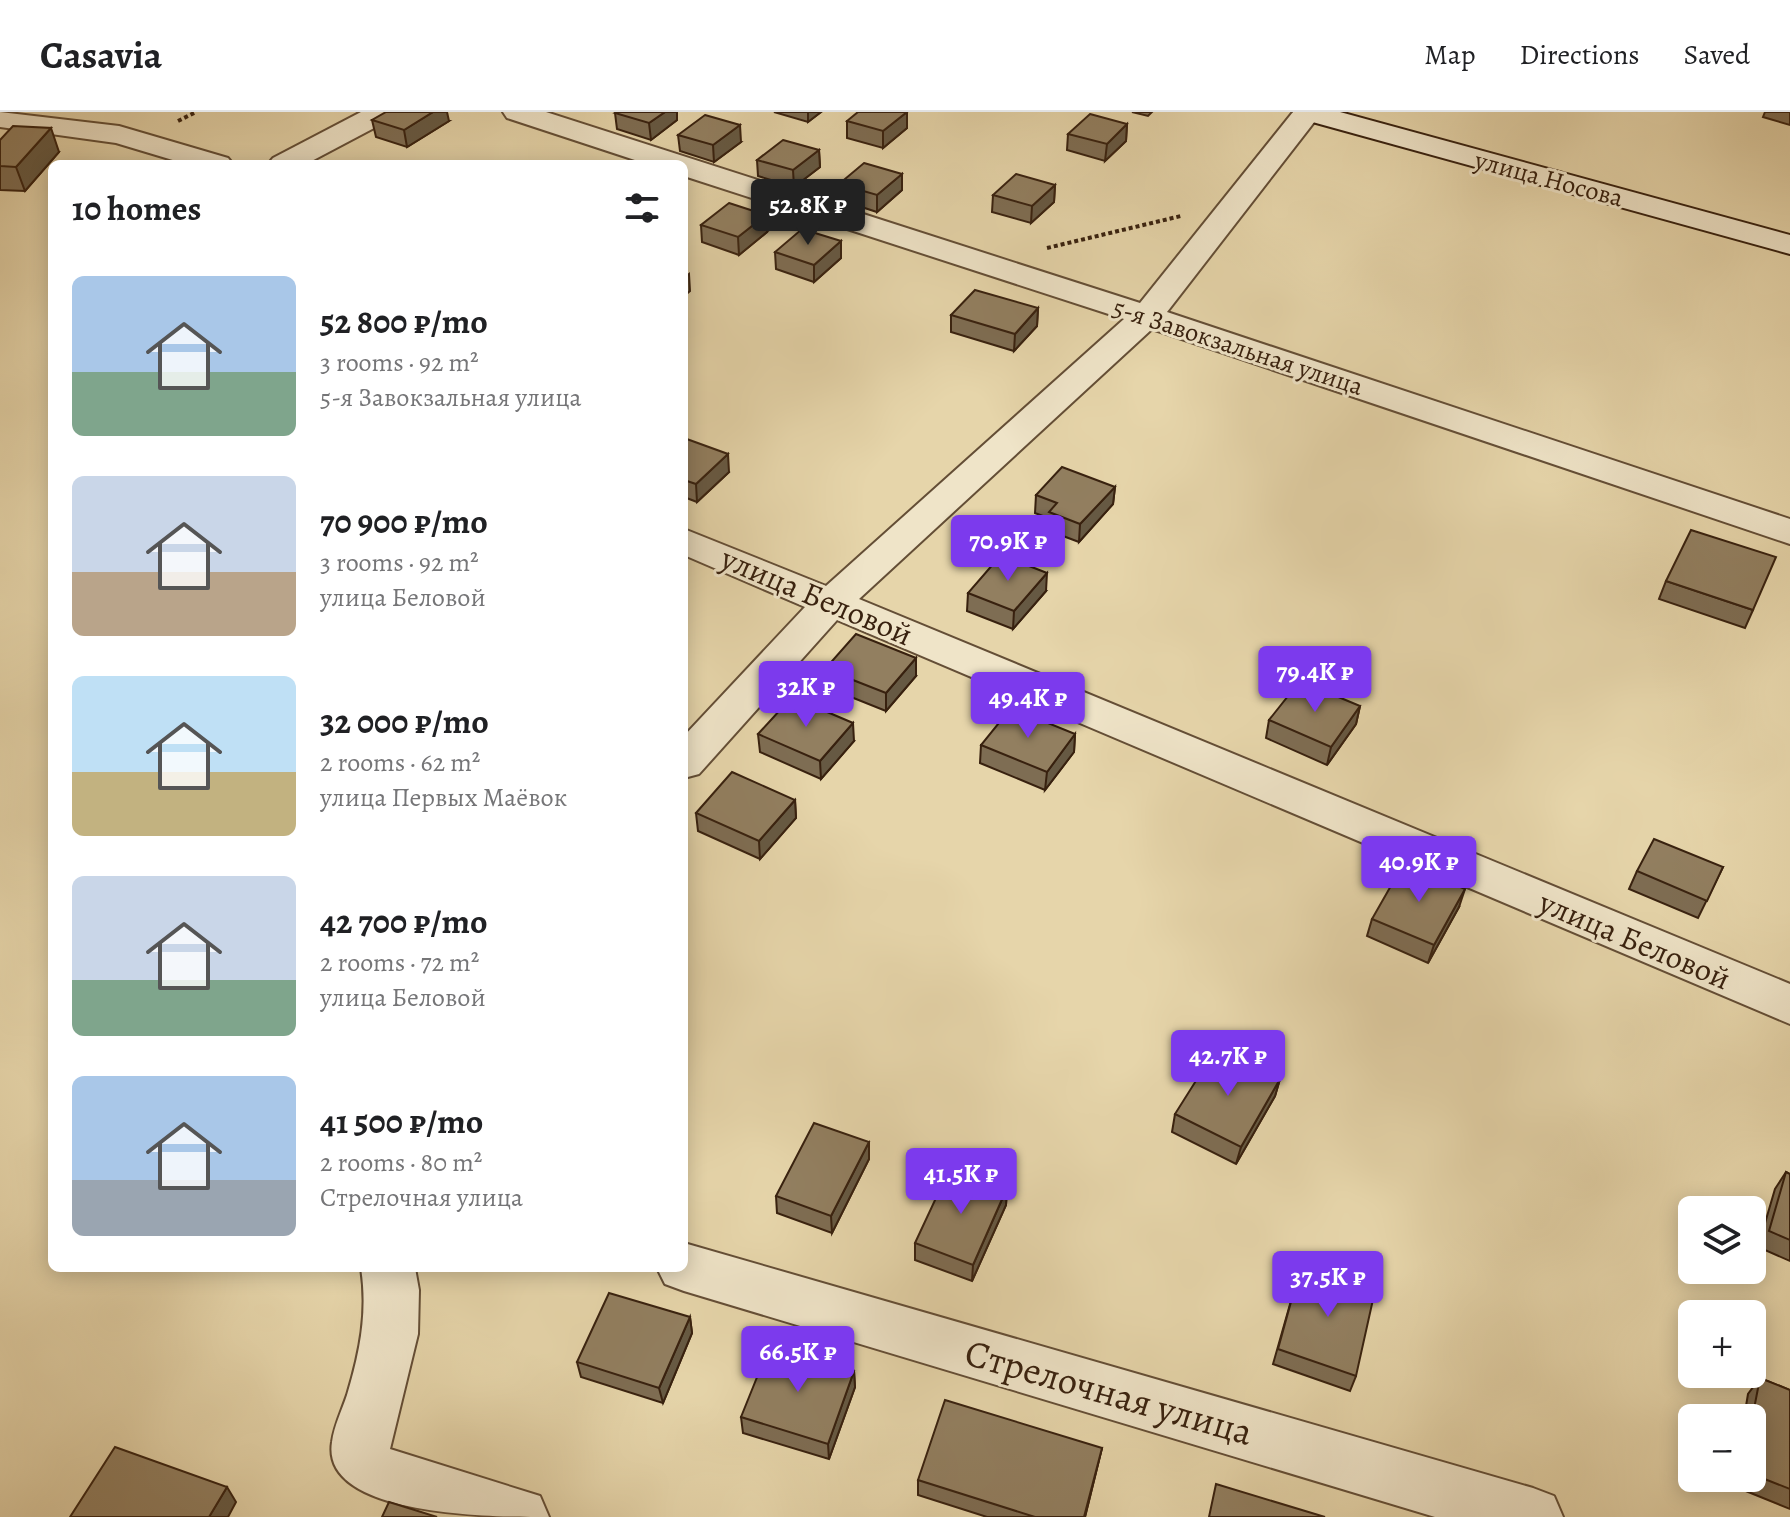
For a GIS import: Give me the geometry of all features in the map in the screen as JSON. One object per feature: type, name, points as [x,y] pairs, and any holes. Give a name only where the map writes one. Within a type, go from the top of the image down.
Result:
[{"type":"street","points":[[291,160],[383,112]]},
{"type":"street","points":[[517,112],[665,160]]},
{"type":"street","points":[[688,759],[832,602],[1147,316],[1308,112]]},
{"type":"street","name":"улица Носова","points":[[1308,112],[1790,245]]},
{"type":"street","name":"улица Носова","points":[[1376,112],[1790,224]]},
{"type":"street","points":[[0,118],[119,135],[204,160]]},
{"type":"street","name":"5-я Завокзальная улица","points":[[688,167],[1147,316],[1790,532]]},
{"type":"street","name":"улица Беловой","points":[[688,543],[1790,1005]]},
{"type":"street","name":"Стрелочная улица","points":[[688,1268],[1533,1517]]},
{"type":"street","points":[[389,1272],[394,1318],[361,1442],[362,1463],[376,1474],[519,1517]]},
{"type":"path","points":[[1039,248],[1053,248],[1237,203]]},
{"type":"building","points":[[386,112],[433,112],[404,130],[372,120]]},
{"type":"building","points":[[617,112],[665,112],[649,123]]},
{"type":"building","points":[[858,112],[907,112],[883,131],[847,121]]},
{"type":"building","points":[[1090,114],[1127,124],[1107,144],[1068,134]]},
{"type":"building","points":[[705,115],[740,125],[713,145],[678,135]]},
{"type":"building","points":[[13,126],[51,128],[16,167],[0,166],[0,140]]},
{"type":"building","points":[[783,140],[819,150],[793,170],[757,160]]},
{"type":"building","points":[[864,163],[902,174],[877,195],[839,184]]},
{"type":"building","points":[[1016,174],[1055,185],[1032,206],[993,195]]},
{"type":"building","points":[[729,203],[766,215],[738,237],[701,225]]},
{"type":"building","points":[[802,229],[841,241],[814,265],[775,252]]},
{"type":"building","points":[[975,290],[1038,308],[1015,334],[951,315]]},
{"type":"building","points":[[688,439],[728,454],[696,484],[688,481]]},
{"type":"building","points":[[1062,467],[1115,487],[1080,524],[1049,512],[1057,503],[1036,495]]},
{"type":"building","points":[[1691,530],[1776,557],[1753,610],[1666,581]]},
{"type":"building","points":[[1001,555],[1047,573],[1014,611],[968,593]]},
{"type":"building","points":[[856,634],[916,658],[886,693],[825,669]]},
{"type":"building","points":[[1300,681],[1360,706],[1331,747],[1269,720]]},
{"type":"building","points":[[792,697],[853,723],[820,761],[758,734]]},
{"type":"building","points":[[1011,708],[1075,734],[1047,772],[981,745]]},
{"type":"building","points":[[732,772],[795,800],[759,841],[696,813]]},
{"type":"building","points":[[1654,839],[1723,867],[1707,901],[1637,871]]},
{"type":"building","points":[[1404,863],[1465,889],[1434,945],[1372,919]]},
{"type":"building","points":[[1216,1049],[1280,1079],[1241,1147],[1175,1114]]},
{"type":"building","points":[[814,1123],[869,1142],[831,1216],[776,1196]]},
{"type":"building","points":[[950,1168],[1007,1188],[973,1265],[915,1243]]},
{"type":"building","points":[[1786,1172],[1790,1174],[1790,1240],[1769,1231]]},
{"type":"building","points":[[1302,1262],[1376,1286],[1356,1376],[1278,1349]]},
{"type":"building","points":[[609,1293],[690,1317],[659,1388],[577,1362]]},
{"type":"building","points":[[770,1345],[854,1371],[828,1444],[741,1417]]},
{"type":"building","points":[[1766,1380],[1790,1390],[1790,1489],[1766,1480],[1766,1404],[1755,1404],[1758,1388],[1766,1388]]},
{"type":"building","points":[[945,1400],[1102,1448],[1084,1517],[1035,1517],[918,1480]]},
{"type":"building","points":[[115,1447],[227,1487],[209,1517],[70,1517]]},
{"type":"building","points":[[1216,1484],[1325,1517],[1209,1517]]},
{"type":"building","points":[[389,1502],[437,1517],[382,1517]]}]
